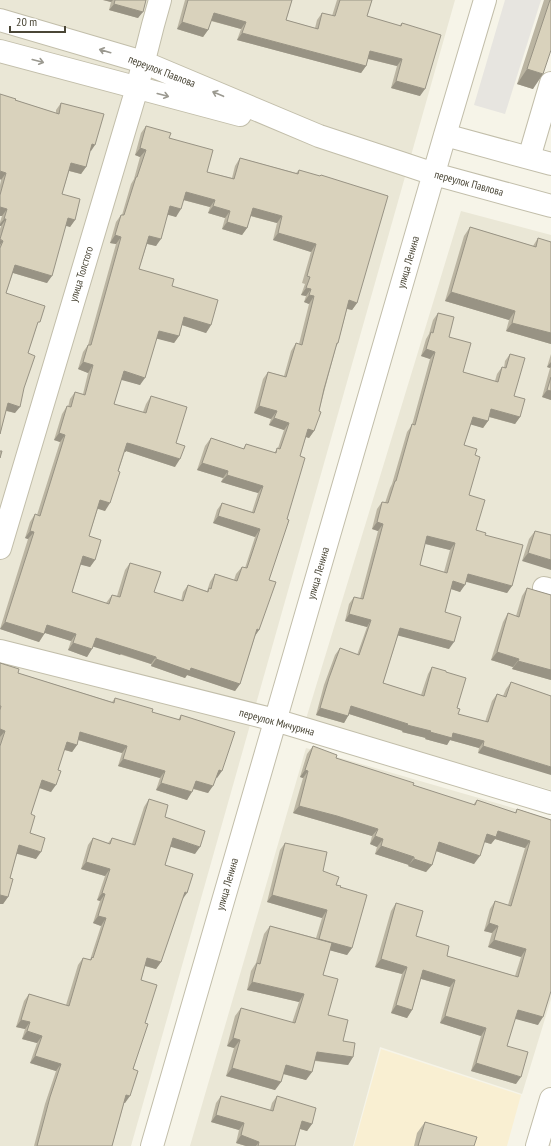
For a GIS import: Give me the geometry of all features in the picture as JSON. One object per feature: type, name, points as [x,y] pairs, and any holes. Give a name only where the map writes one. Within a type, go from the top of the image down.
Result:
[{"type":"street","name":"улица Толстого","points":[[0,548],[136,88],[160,0]]},
{"type":"street","name":"улица Ленина","points":[[152,1146],[485,0]]},
{"type":"street","name":"переулок Павлова","points":[[0,20],[143,62],[319,136]]},
{"type":"street","name":"переулок Павлова","points":[[0,51],[319,136],[434,174],[551,206]]},
{"type":"street","points":[[529,158],[551,83]]},
{"type":"street","points":[[445,135],[551,164]]},
{"type":"street","name":"переулок Мичурина","points":[[0,651],[275,720],[551,803]]},
{"type":"street","points":[[537,1146],[551,1099]]},
{"type":"shaded area","points":[[0,0],[455,0],[131,1146],[0,1146]]},
{"type":"shaded area","points":[[505,0],[541,0],[505,114],[474,105]]},
{"type":"shaded area","points":[[461,211],[551,235],[551,790],[306,719]]},
{"type":"shaded area","points":[[306,748],[551,819],[551,999],[522,1094],[380,1047],[353,1146],[190,1146]]},
{"type":"shaded area","points":[[381,1049],[521,1095],[507,1146],[354,1146]]},
{"type":"building","points":[[115,0],[146,0],[143,12],[114,4]]},
{"type":"building","points":[[188,0],[292,0],[286,20],[318,29],[322,13],[335,16],[340,0],[372,0],[367,16],[401,26],[402,23],[441,35],[425,89],[396,81],[402,59],[370,51],[366,66],[242,33],[246,22],[214,13],[208,30],[182,22]]},
{"type":"building","points":[[550,0],[551,50],[543,74],[527,69]]},
{"type":"building","points":[[0,94],[59,114],[61,103],[104,114],[95,145],[92,144],[86,167],[71,163],[62,194],[80,199],[75,220],[68,218],[52,276],[15,265],[6,293],[45,306],[28,353],[35,356],[24,388],[20,407],[8,403],[0,434],[0,248],[3,241],[0,239],[6,219],[4,219],[7,209],[0,207],[0,195],[6,173],[0,171]]},
{"type":"building","points":[[146,126],[171,133],[169,138],[213,150],[207,172],[234,179],[240,158],[298,174],[299,170],[321,175],[388,196],[357,303],[349,300],[324,389],[319,411],[321,412],[314,431],[308,429],[300,456],[305,458],[287,519],[289,520],[269,580],[276,582],[259,630],[257,629],[240,684],[191,668],[190,671],[156,659],[156,657],[96,638],[92,649],[73,643],[76,634],[47,625],[44,634],[5,622],[34,532],[30,531],[35,514],[40,516],[65,435],[59,433],[67,406],[71,407],[75,392],[85,395],[93,365],[83,362],[88,345],[91,345],[121,237],[115,235],[121,215],[124,215],[146,150],[140,148]],"holes":[[[186,192],[215,200],[213,206],[230,211],[227,222],[247,228],[253,208],[282,216],[278,233],[316,244],[307,276],[310,277],[306,288],[311,289],[309,295],[314,296],[302,345],[296,343],[286,377],[268,372],[259,406],[277,411],[274,418],[289,423],[280,449],[277,448],[276,453],[246,444],[244,449],[211,438],[202,463],[228,471],[227,475],[263,486],[254,513],[222,503],[218,516],[260,529],[247,568],[242,567],[237,581],[215,574],[211,589],[209,588],[208,592],[188,585],[183,601],[154,592],[161,572],[130,563],[120,597],[112,595],[109,604],[72,592],[83,556],[95,560],[101,540],[89,536],[100,500],[110,503],[127,443],[180,459],[185,446],[176,443],[187,407],[151,396],[146,413],[114,404],[124,371],[145,378],[159,331],[179,336],[184,317],[211,325],[218,300],[172,286],[174,279],[139,269],[149,236],[161,239],[170,206],[181,209]]]},
{"type":"building","points":[[470,227],[536,247],[538,238],[551,242],[551,333],[512,323],[515,311],[451,292]]},
{"type":"building","points":[[438,313],[454,317],[449,337],[471,343],[463,372],[498,382],[502,367],[506,368],[510,354],[525,358],[514,396],[525,399],[520,417],[491,409],[488,421],[473,417],[464,445],[477,449],[475,455],[480,457],[469,495],[485,500],[476,530],[486,533],[485,535],[523,545],[512,586],[468,574],[465,585],[453,581],[445,612],[461,617],[454,642],[400,628],[383,683],[424,696],[432,667],[466,678],[457,708],[460,709],[458,714],[488,722],[497,694],[506,697],[511,682],[551,696],[551,767],[483,746],[484,741],[453,733],[452,738],[351,706],[348,716],[320,708],[340,648],[359,655],[371,620],[349,614],[354,597],[363,599],[383,524],[377,522],[382,502],[388,503],[396,481],[412,424],[415,425],[435,352],[426,349],[431,332],[433,333]],"holes":[[[427,536],[455,543],[447,573],[420,565]]]},
{"type":"building","points":[[551,377],[551,391],[547,390]]},
{"type":"building","points":[[535,531],[551,535],[551,560],[528,553]]},
{"type":"building","points":[[527,588],[551,595],[551,670],[518,661],[519,659],[497,652],[508,613],[519,617]]},
{"type":"building","points":[[0,663],[19,669],[18,673],[114,703],[115,698],[153,709],[152,712],[180,720],[181,715],[235,732],[222,771],[219,770],[213,786],[196,781],[192,792],[161,783],[165,771],[123,759],[127,746],[80,732],[77,745],[67,742],[58,770],[61,771],[56,785],[42,780],[31,814],[35,816],[30,833],[45,838],[41,852],[19,845],[10,878],[13,879],[8,897],[0,895],[0,746],[5,731],[0,729]]},
{"type":"building","points":[[313,746],[337,755],[336,758],[414,783],[413,785],[475,805],[477,800],[516,813],[517,809],[551,820],[551,991],[543,1017],[518,1010],[507,1046],[528,1052],[521,1077],[476,1063],[486,1028],[445,1016],[455,980],[423,970],[412,1010],[396,1005],[407,967],[381,959],[396,903],[423,911],[416,936],[449,946],[447,956],[518,977],[526,949],[494,940],[498,926],[489,923],[495,901],[511,906],[530,841],[498,831],[496,837],[487,834],[480,856],[439,842],[432,865],[414,859],[414,857],[381,846],[383,839],[375,836],[378,829],[299,806],[308,771],[305,770]]},
{"type":"building","points":[[149,799],[168,805],[165,817],[205,831],[200,847],[173,838],[165,865],[193,874],[187,893],[185,892],[161,962],[147,958],[141,980],[157,985],[145,1023],[148,1024],[133,1069],[138,1071],[130,1096],[126,1095],[112,1146],[37,1146],[50,1097],[61,1064],[35,1056],[42,1036],[27,1031],[30,1022],[21,1020],[29,994],[69,1006],[83,958],[91,960],[92,957],[93,958],[106,918],[98,916],[105,894],[102,893],[110,869],[86,862],[93,838],[110,844],[112,838],[135,845]]},
{"type":"building","points":[[285,843],[327,852],[323,871],[339,877],[336,885],[367,895],[352,948],[319,939],[327,910],[272,895]]},
{"type":"building","points":[[270,926],[332,943],[323,975],[338,979],[328,1015],[348,1020],[343,1041],[355,1043],[353,1057],[317,1052],[312,1072],[286,1065],[281,1082],[232,1068],[240,1040],[233,1038],[241,1008],[295,1023],[304,994],[252,982],[257,963],[260,964]]},
{"type":"building","points":[[221,1096],[273,1111],[277,1096],[316,1108],[312,1124],[302,1121],[295,1146],[258,1146],[259,1142],[241,1135],[244,1123],[216,1115]]},
{"type":"building","points":[[425,1122],[477,1137],[474,1146],[418,1146]]}]
